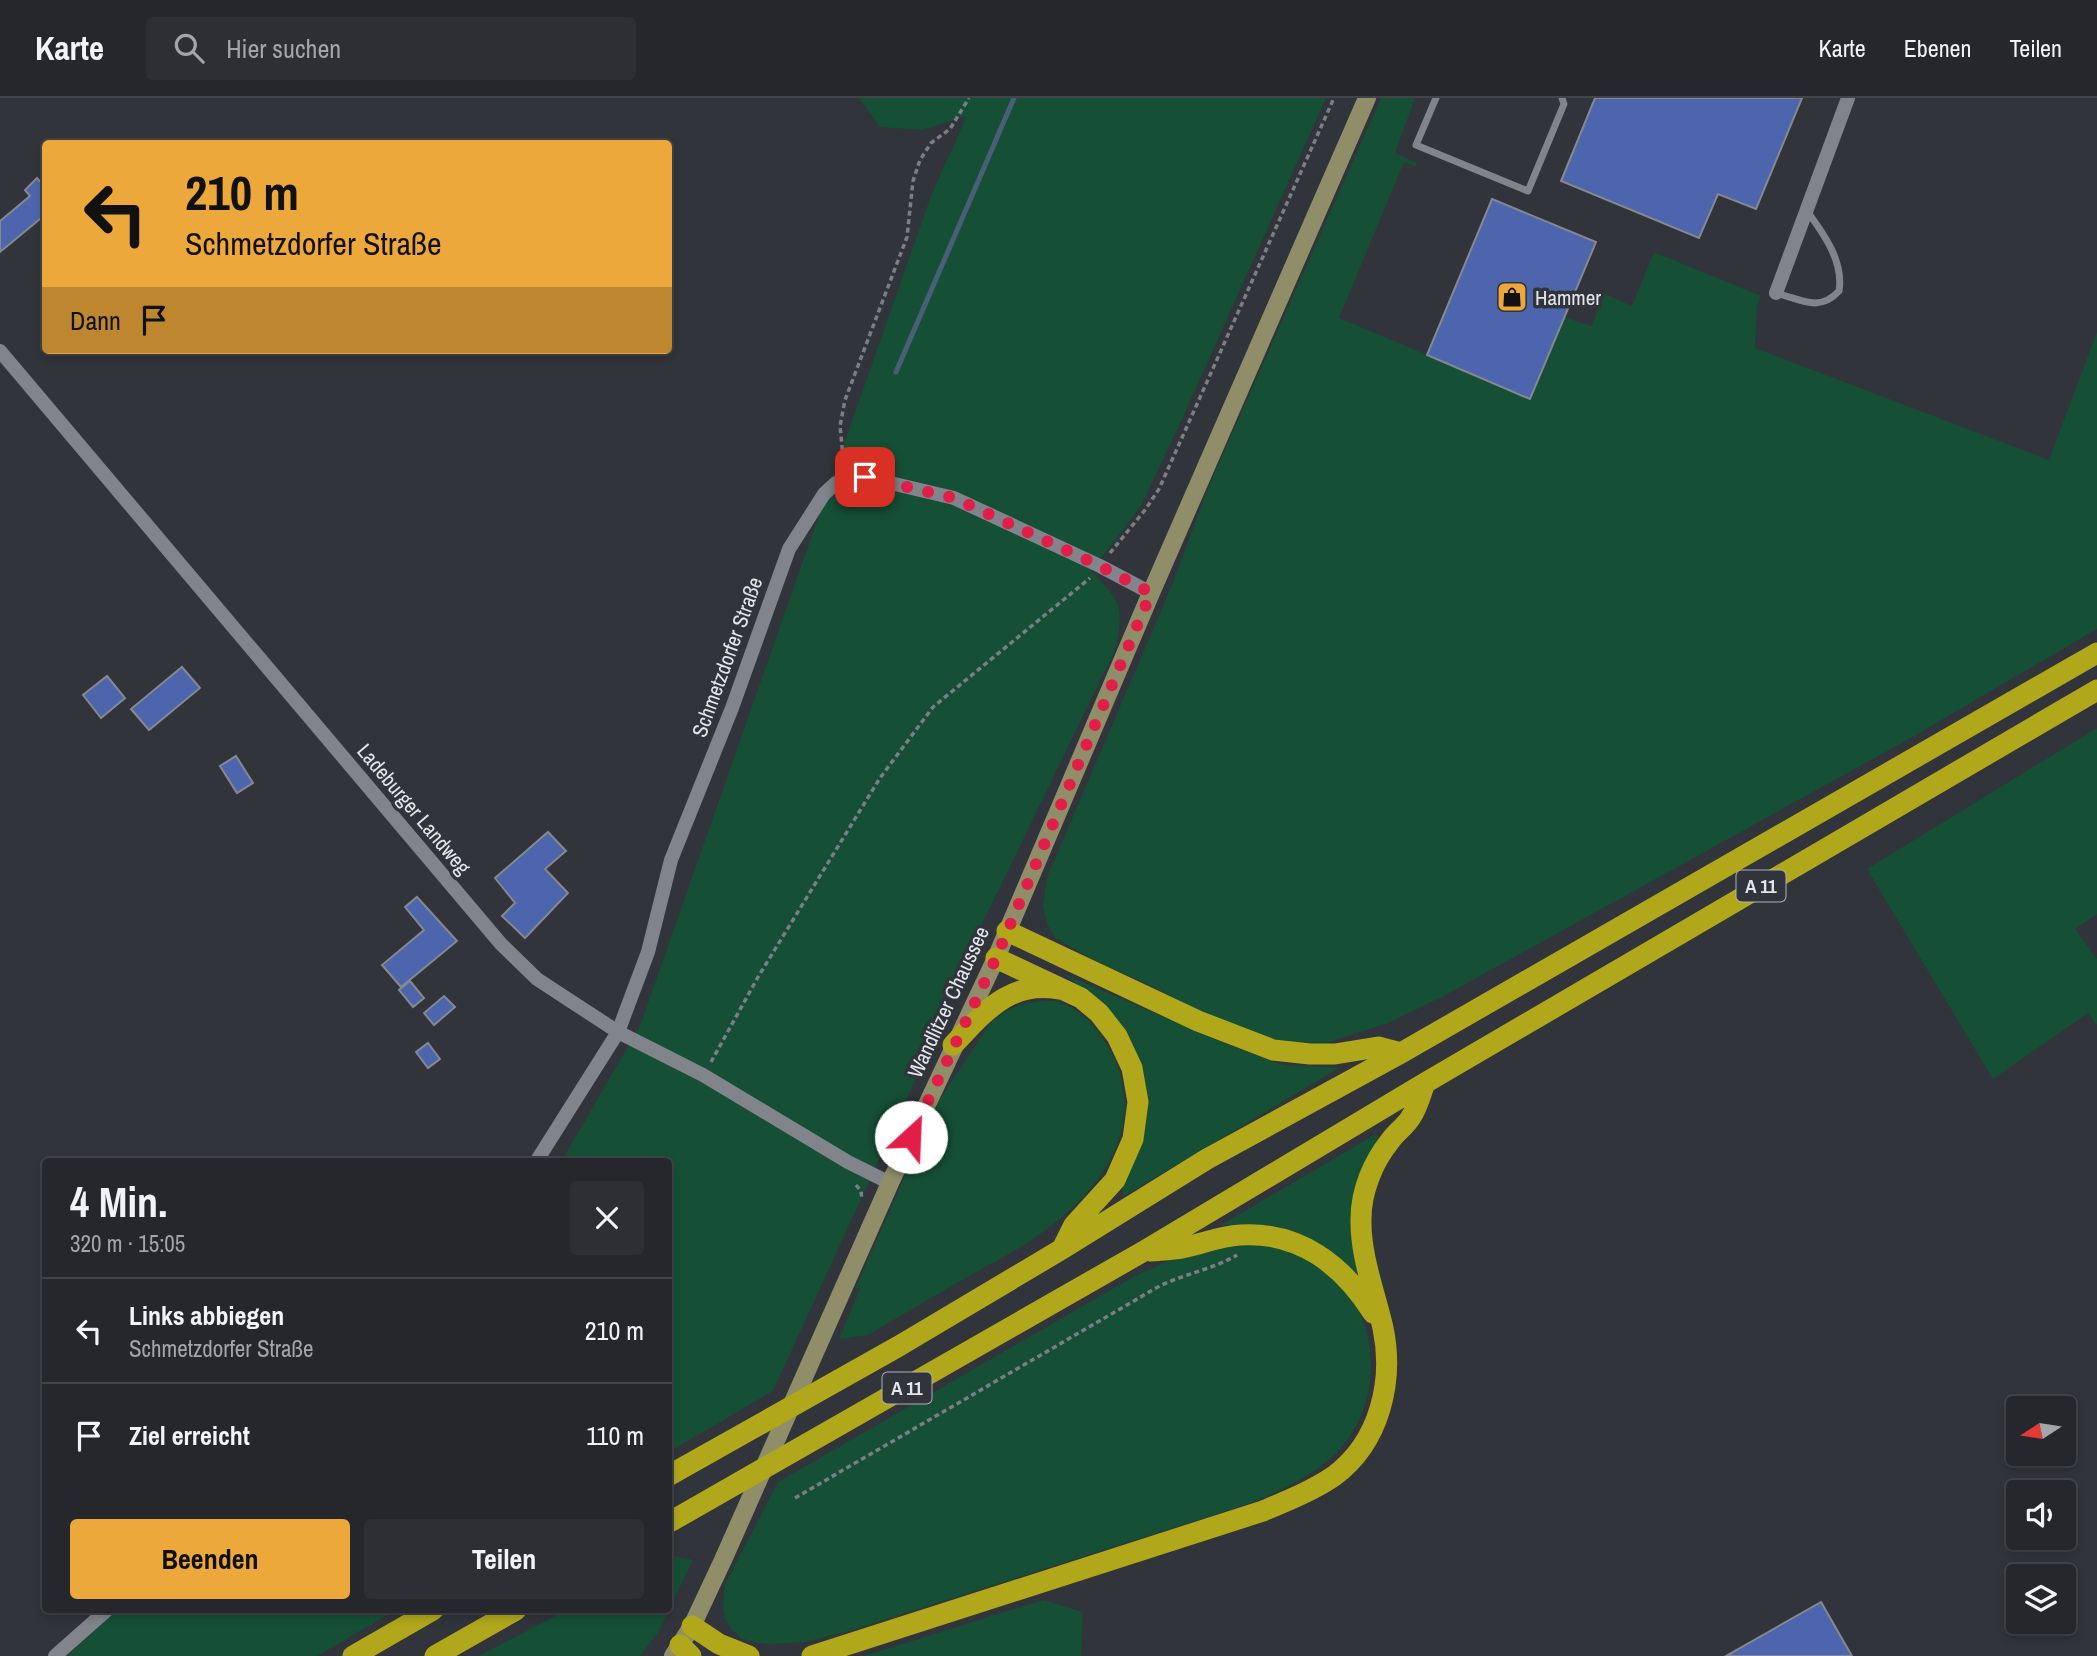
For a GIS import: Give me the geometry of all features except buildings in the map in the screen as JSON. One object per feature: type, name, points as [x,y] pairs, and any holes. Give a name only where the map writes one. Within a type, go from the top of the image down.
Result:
[{"type":"highway","name":"A 11","points":[[672,1474],[899,1346],[1207,1159],[1401,1053],[2097,653]]},
{"type":"highway","name":"A 11","points":[[672,1521],[1144,1251],[1425,1083],[2097,690]]},
{"type":"highway","points":[[1007,931],[1198,1021],[1273,1050],[1335,1054],[1378,1047],[1401,1053]]},
{"type":"highway","points":[[996,958],[1071,992],[1099,1013],[1117,1036],[1132,1068],[1138,1101],[1133,1139],[1115,1180],[1074,1225],[1062,1249]]},
{"type":"highway","points":[[953,1045],[991,1005],[1005,996],[1022,990],[1041,988],[1071,992]]},
{"type":"highway","points":[[812,1656],[1263,1511],[1300,1496],[1335,1475],[1371,1433],[1382,1404],[1388,1370],[1383,1328],[1363,1244],[1361,1219],[1364,1193],[1375,1162],[1390,1140],[1412,1116],[1425,1083]]},
{"type":"highway","points":[[1144,1251],[1181,1249],[1211,1239],[1240,1235],[1291,1240],[1314,1251],[1340,1271],[1359,1292],[1383,1328]]},
{"type":"highway","points":[[353,1656],[428,1613]]},
{"type":"highway","points":[[435,1656],[511,1613]]},
{"type":"highway","points":[[692,1626],[719,1644],[749,1656]]},
{"type":"main road","name":"Wandlitzer Chaussee","points":[[681,1652],[890,1182],[996,958],[1151,593],[1367,98]]},
{"type":"street","points":[[1776,293],[1848,98]]},
{"type":"street","name":"Ladeburger Landweg","points":[[0,351],[501,944],[537,979],[618,1031],[703,1075],[848,1162],[890,1182]]},
{"type":"street","points":[[845,479],[865,477],[954,498],[1100,566],[1151,593]]},
{"type":"street","name":"Schmetzdorfer Straße","points":[[539,1158],[618,1031],[648,952],[671,860],[732,708],[789,550],[824,494],[845,479]]},
{"type":"street","points":[[55,1656],[104,1613]]},
{"type":"lane","points":[[1436,98],[1416,145],[1528,191],[1564,104],[1562,98]]},
{"type":"lane","points":[[1776,293],[1818,305],[1829,301],[1839,291],[1841,270],[1833,251],[1807,211]]},
{"type":"path","points":[[845,479],[840,426],[845,400],[907,237],[913,181],[920,160],[931,143],[950,129],[969,98]]},
{"type":"path","points":[[703,1075],[758,977],[880,778],[933,707],[1090,579],[1159,489],[1334,98]]},
{"type":"path","points":[[848,1162],[847,1175],[861,1191],[863,1203]]},
{"type":"path","points":[[795,1498],[1156,1288],[1179,1276],[1222,1264],[1252,1247],[1258,1236]]},
{"type":"green space","points":[[859,98],[1326,98],[1141,506],[1091,571],[1109,590],[1118,605],[1120,623],[1116,648],[983,922],[943,1020],[773,1391],[672,1450],[672,1158],[563,1158],[640,1026],[932,193],[967,116],[922,130],[880,127]]},
{"type":"green space","points":[[1381,98],[1415,98],[1395,153],[1417,163],[1416,167],[1404,162],[1339,318],[1530,398],[1564,317],[1591,326],[1605,294],[1632,306],[1654,252],[1761,296],[1757,307],[1755,348],[2049,460],[2097,332],[2097,629],[1909,739],[1442,997],[1388,1023],[1326,1043],[1278,1042],[1210,1016],[1096,961],[1055,938],[1047,924],[1043,906],[1047,877],[1172,585],[1208,488]]},
{"type":"green space","points":[[2097,728],[2097,914],[2075,929],[2097,959],[2097,1025],[2088,1013],[1993,1079],[1867,869]]},
{"type":"green space","points":[[1064,974],[1234,1047],[1283,1065],[1339,1068],[1124,1196],[1122,1186],[1141,1145],[1147,1117],[1143,1074],[1108,1009]]},
{"type":"green space","points":[[1055,1001],[1076,1011],[1094,1027],[1118,1068],[1124,1094],[1124,1119],[1117,1144],[1106,1166],[1074,1207],[1025,1244],[868,1335],[839,1339],[860,1289],[856,1287],[938,1102],[996,1018],[1019,1006]]},
{"type":"green space","points":[[1376,1134],[1380,1142],[1360,1276],[1328,1250],[1292,1231],[1265,1225],[1221,1225]]},
{"type":"green space","points":[[1241,1243],[1275,1247],[1308,1259],[1331,1274],[1349,1294],[1361,1317],[1369,1342],[1371,1368],[1368,1395],[1359,1420],[1345,1443],[1326,1462],[1305,1477],[1257,1501],[849,1631],[805,1642],[770,1644],[741,1638],[732,1630],[725,1619],[723,1606],[725,1584],[778,1482],[1133,1277],[1175,1258]]},
{"type":"green space","points":[[672,1557],[693,1560],[672,1604]]},
{"type":"green space","points":[[1043,1600],[1083,1612],[1081,1656],[864,1656]]},
{"type":"green space","points":[[114,1613],[391,1613],[317,1656],[67,1656]]},
{"type":"green space","points":[[561,1613],[668,1613],[659,1631],[640,1656],[479,1656]]},
{"type":"waterway","points":[[896,372],[1014,98]]},
{"type":"place","name":"Hammer","points":[[1512,297]]},
{"type":"route","points":[[865,477],[954,498],[1100,566],[1151,593],[996,958],[911,1137]]}]
